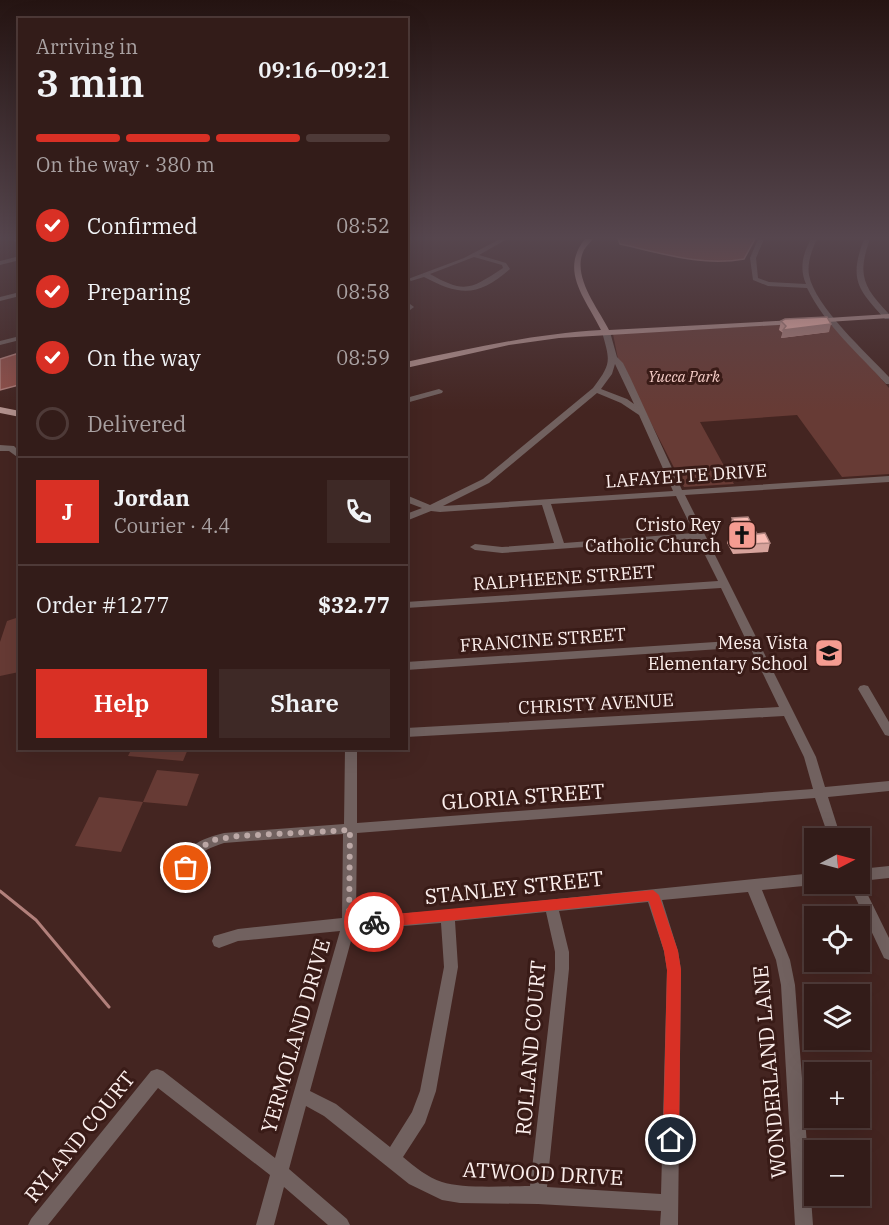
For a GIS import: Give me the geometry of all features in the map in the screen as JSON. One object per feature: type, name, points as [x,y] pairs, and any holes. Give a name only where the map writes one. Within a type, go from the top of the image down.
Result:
[{"type":"main road","points":[[589,296],[605,329]]},
{"type":"main road","points":[[408,358],[525,337],[605,329],[887,314]]},
{"type":"main road","points":[[408,365],[525,337]]},
{"type":"main road","points":[[0,402],[18,405]]},
{"type":"main road","points":[[0,410],[18,414]]},
{"type":"street","points":[[816,296],[831,317],[889,382]]},
{"type":"street","points":[[869,296],[887,314]]},
{"type":"street","points":[[605,329],[613,358],[623,370],[699,536],[810,757],[832,828]]},
{"type":"street","points":[[0,343],[18,338]]},
{"type":"street","points":[[408,517],[468,491],[500,471],[596,390],[608,374],[613,358]]},
{"type":"street","points":[[596,390],[624,401],[642,413]]},
{"type":"street","points":[[408,399],[439,391]]},
{"type":"street","points":[[0,448],[15,446]]},
{"type":"street","name":"LAFAYETTE DRIVE","points":[[408,499],[430,508],[486,506],[889,480]]},
{"type":"street","points":[[468,491],[466,495],[470,502],[486,506]]},
{"type":"street","points":[[546,502],[560,546]]},
{"type":"street","points":[[475,547],[502,550],[699,536]]},
{"type":"street","name":"RALPHEENE STREET","points":[[408,605],[724,584]]},
{"type":"street","name":"FRANCINE STREET","points":[[408,666],[753,643]]},
{"type":"street","points":[[864,689],[889,732]]},
{"type":"street","name":"CHRISTY AVENUE","points":[[408,734],[787,711]]},
{"type":"street","name":"YERMOLAND DRIVE","points":[[265,1225],[349,924],[351,750]]},
{"type":"street","name":"GLORIA STREET","points":[[185,879],[189,857],[199,847],[214,840],[238,836],[350,830],[889,786]]},
{"type":"street","points":[[870,874],[889,872]]},
{"type":"street","name":"STANLEY STREET","points":[[219,941],[238,935],[804,880]]},
{"type":"street","name":"WONDERLAND LANE","points":[[753,885],[783,960],[788,985],[804,1225]]},
{"type":"street","points":[[861,894],[889,953]]},
{"type":"street","points":[[653,895],[671,951],[674,970],[669,1225]]},
{"type":"street","name":"ROLLAND COURT","points":[[538,1195],[562,969],[562,952],[551,905]]},
{"type":"street","points":[[392,1159],[419,1118],[428,1091],[451,967],[448,916]]},
{"type":"street","name":"RYLAND COURT","points":[[37,1225],[157,1077],[280,1172]]},
{"type":"street","name":"ATWOOD DRIVE","points":[[302,1095],[330,1110],[415,1178],[442,1191],[460,1194],[538,1195],[668,1203]]},
{"type":"street","points":[[280,1172],[341,1225]]},
{"type":"green space","name":"Yucca Park","points":[[832,322],[889,388],[889,474],[842,477],[797,415],[700,422],[734,484],[684,487],[618,359],[613,334]]},
{"type":"green space","points":[[18,617],[18,672],[0,676],[0,642],[7,621]]},
{"type":"green space","points":[[131,750],[188,750],[183,761],[128,756]]},
{"type":"green space","points":[[157,770],[199,774],[187,806],[143,802]]},
{"type":"green space","points":[[99,797],[143,802],[121,852],[75,846]]},
{"type":"shaded area","points":[[18,353],[18,385],[0,390],[0,359]]},
{"type":"building","points":[[827,317],[831,324],[783,330],[786,326],[781,321],[785,319]]},
{"type":"building","points":[[748,517],[757,534],[765,533],[770,543],[735,545],[730,534],[740,533],[732,518]]},
{"type":"waterway","points":[[0,891],[36,920],[109,1007]]},
{"type":"way so far","points":[[186,868],[189,857],[194,851],[214,840],[238,836],[350,830],[349,924],[374,922]]},
{"type":"place","name":"Cristo Rey Catholic Church","points":[[742,535]]},
{"type":"place","name":"Mesa Vista Elementary School","points":[[829,653]]},
{"type":"route","points":[[374,922],[653,895],[671,951],[674,970],[671,1140]]}]
